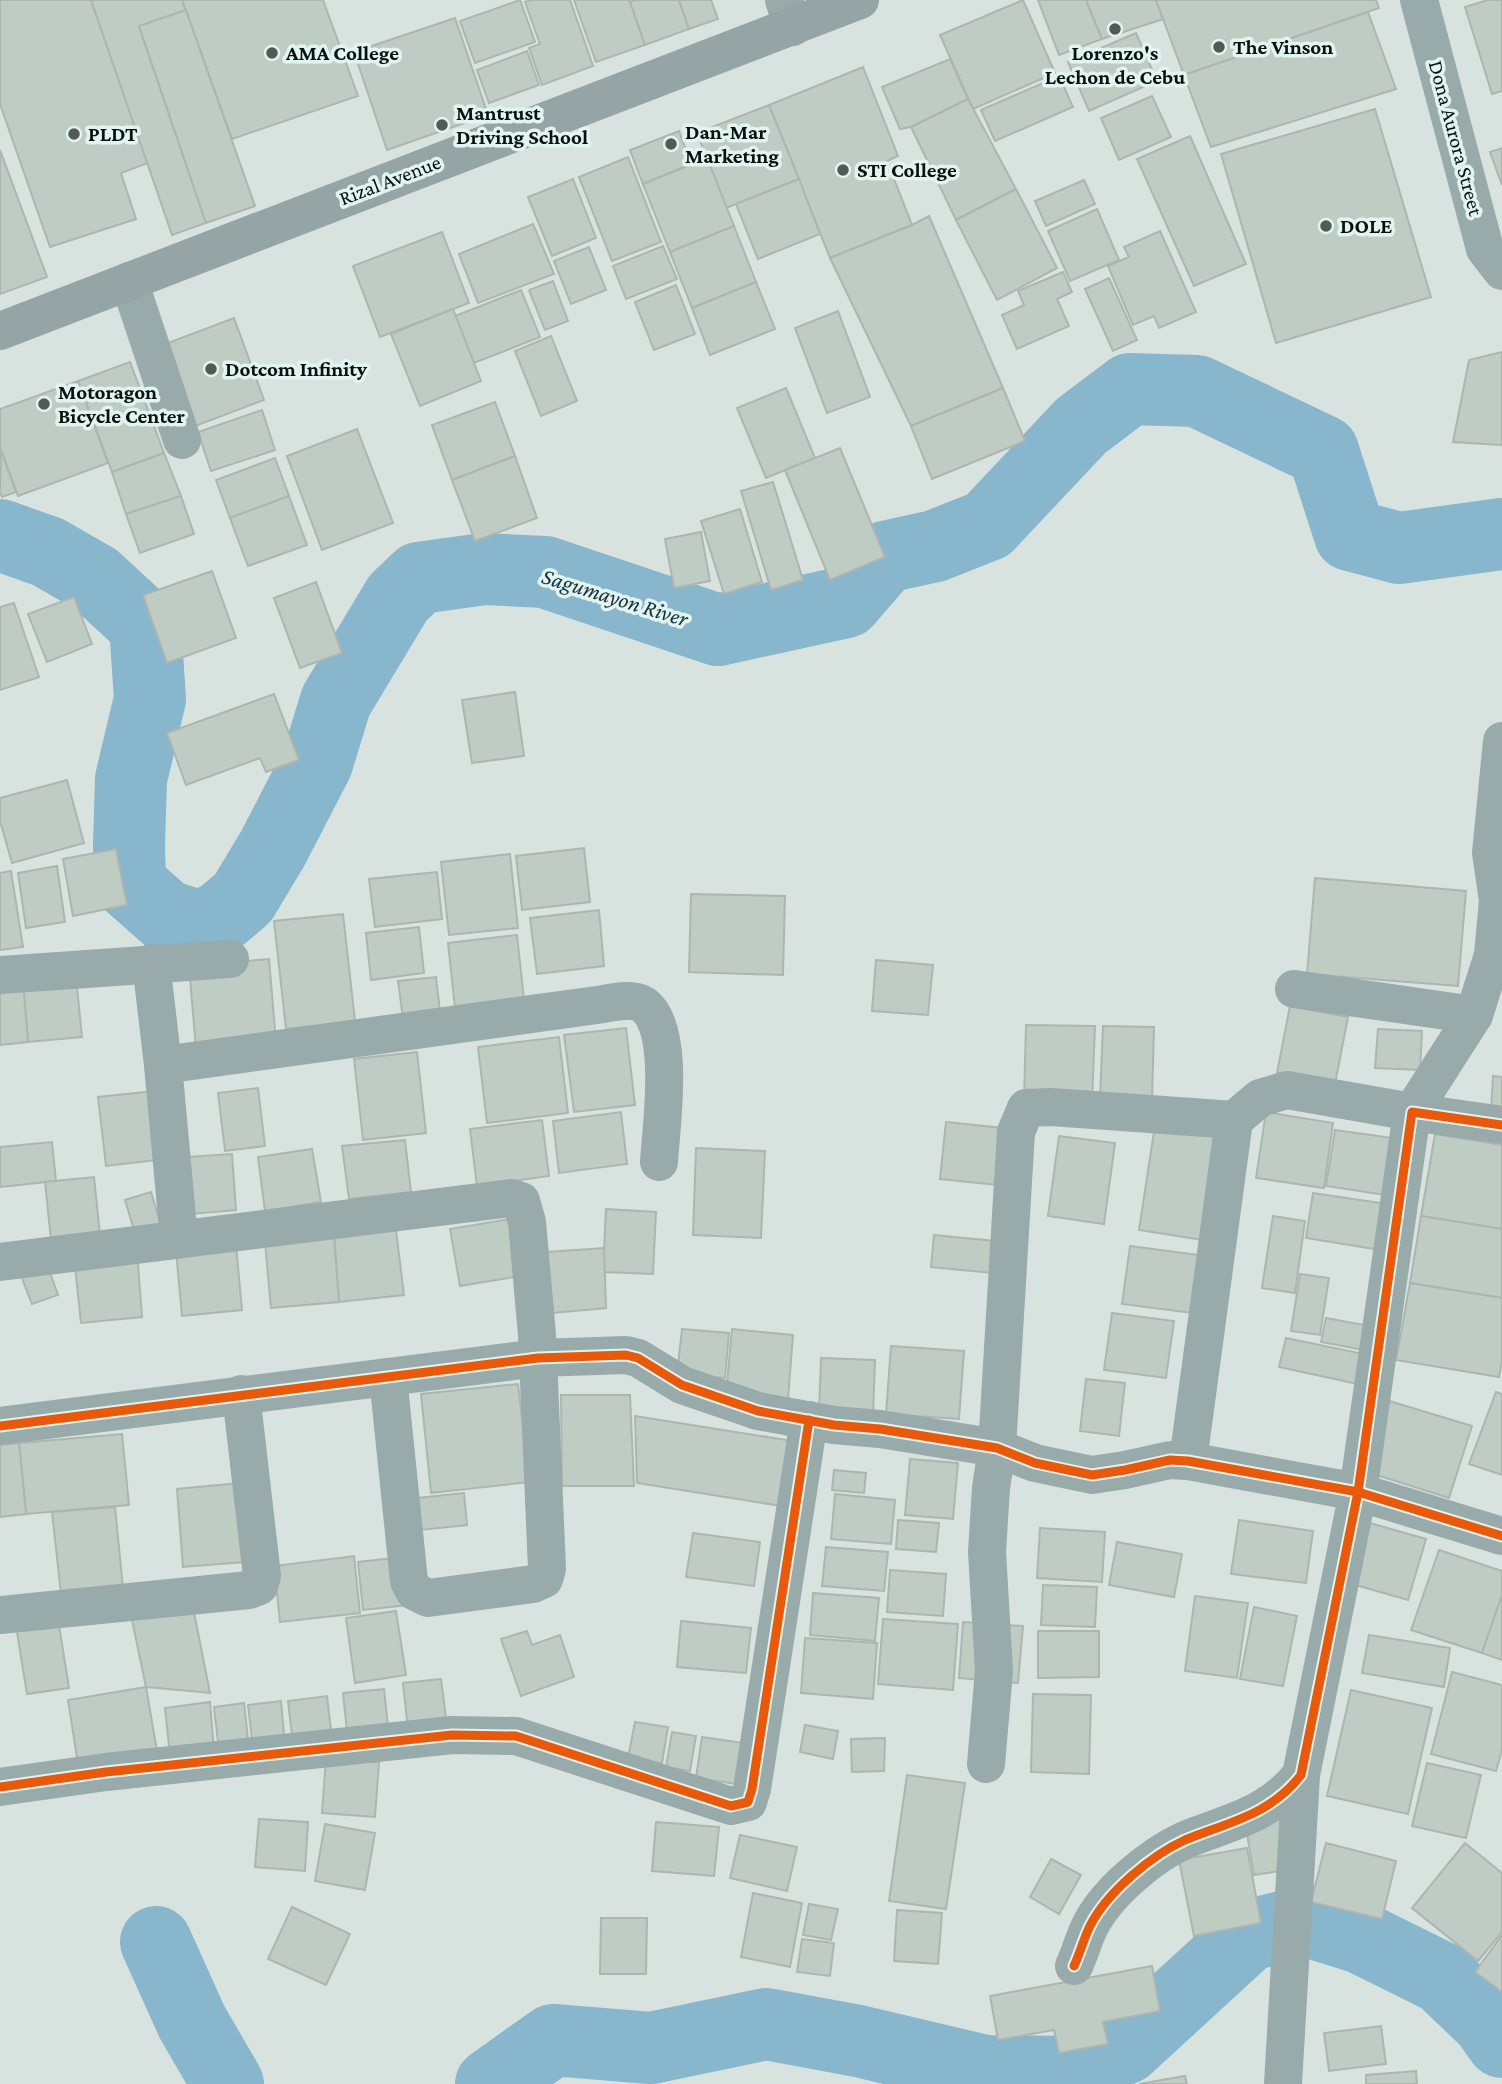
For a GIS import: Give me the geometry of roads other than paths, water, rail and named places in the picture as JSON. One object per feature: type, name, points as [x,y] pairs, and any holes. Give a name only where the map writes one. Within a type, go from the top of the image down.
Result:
[{"type":"main road","name":"Rizal Avenue","points":[[0,331],[130,281],[789,13],[860,0]]},
{"type":"street","name":"Dona Aurora Street","points":[[1419,0],[1485,249],[1502,271]]},
{"type":"street","points":[[130,281],[182,440]]},
{"type":"street","points":[[1284,2078],[1301,1777],[1358,1492],[1412,1112],[1474,1014],[1493,955],[1498,900],[1491,853],[1502,741]]},
{"type":"street","points":[[0,975],[230,959]]},
{"type":"street","points":[[150,963],[163,1065],[179,1239]]},
{"type":"street","points":[[1294,989],[1474,1014]]},
{"type":"street","points":[[163,1065],[626,1001],[642,1003],[656,1023],[666,1066],[659,1162]]},
{"type":"street","points":[[1188,1461],[1234,1120],[1260,1098],[1287,1090],[1502,1125]]},
{"type":"street","points":[[986,1763],[994,1671],[987,1552],[991,1488],[997,1448],[1016,1132],[1026,1108],[1051,1107],[1234,1120]]},
{"type":"street","points":[[0,1262],[511,1198],[521,1201],[527,1222],[538,1358],[547,1569],[544,1579],[533,1584],[428,1598],[414,1591],[409,1581],[388,1377]]},
{"type":"street","points":[[0,1426],[538,1358],[626,1355],[638,1358],[682,1385],[758,1411],[834,1425],[880,1429],[997,1448],[1035,1463],[1092,1475],[1170,1460],[1188,1461],[1358,1492],[1502,1536]]},
{"type":"street","points":[[0,1615],[248,1590],[259,1586],[262,1576],[242,1394]]},
{"type":"street","points":[[0,1787],[106,1772],[452,1735],[516,1736],[731,1806],[748,1802],[809,1420]]},
{"type":"street","points":[[1074,1966],[1091,1923],[1125,1881],[1161,1852],[1257,1813],[1288,1792],[1301,1777]]},
{"type":"waterway","name":"Sagumayon River","points":[[0,535],[48,552],[95,579],[145,625],[150,699],[131,779],[130,884],[166,916],[202,927],[223,915],[243,898],[273,848],[317,763],[336,701],[398,598],[419,578],[484,569],[545,572],[718,630],[846,602],[885,557],[935,546],[988,525],[1081,426],[1130,389],[1197,391],[1323,451],[1350,535],[1399,548],[1502,534]]},
{"type":"waterway","points":[[491,2084],[553,2040],[651,2048],[766,2024],[858,2041],[985,2071],[1071,2072],[1126,2048],[1249,1935],[1307,1921],[1361,1938],[1442,1978],[1487,2021],[1502,2042]]},
{"type":"waterway","points":[[156,1942],[192,2022],[228,2084]]},
{"type":"place","name":"Lorenzo's Lechon de Cebu","points":[[1115,29]]},
{"type":"place","name":"The Vinson","points":[[1219,47]]},
{"type":"place","name":"AMA College","points":[[272,53]]},
{"type":"place","name":"Mantrust Driving School","points":[[442,125]]},
{"type":"place","name":"PLDT","points":[[74,134]]},
{"type":"place","name":"Dan-Mar Marketing","points":[[671,144]]},
{"type":"place","name":"STI College","points":[[843,170]]},
{"type":"place","name":"DOLE","points":[[1326,226]]},
{"type":"place","name":"Dotcom Infinity","points":[[211,369]]},
{"type":"place","name":"Motoragon Bicycle Center","points":[[44,404]]}]
